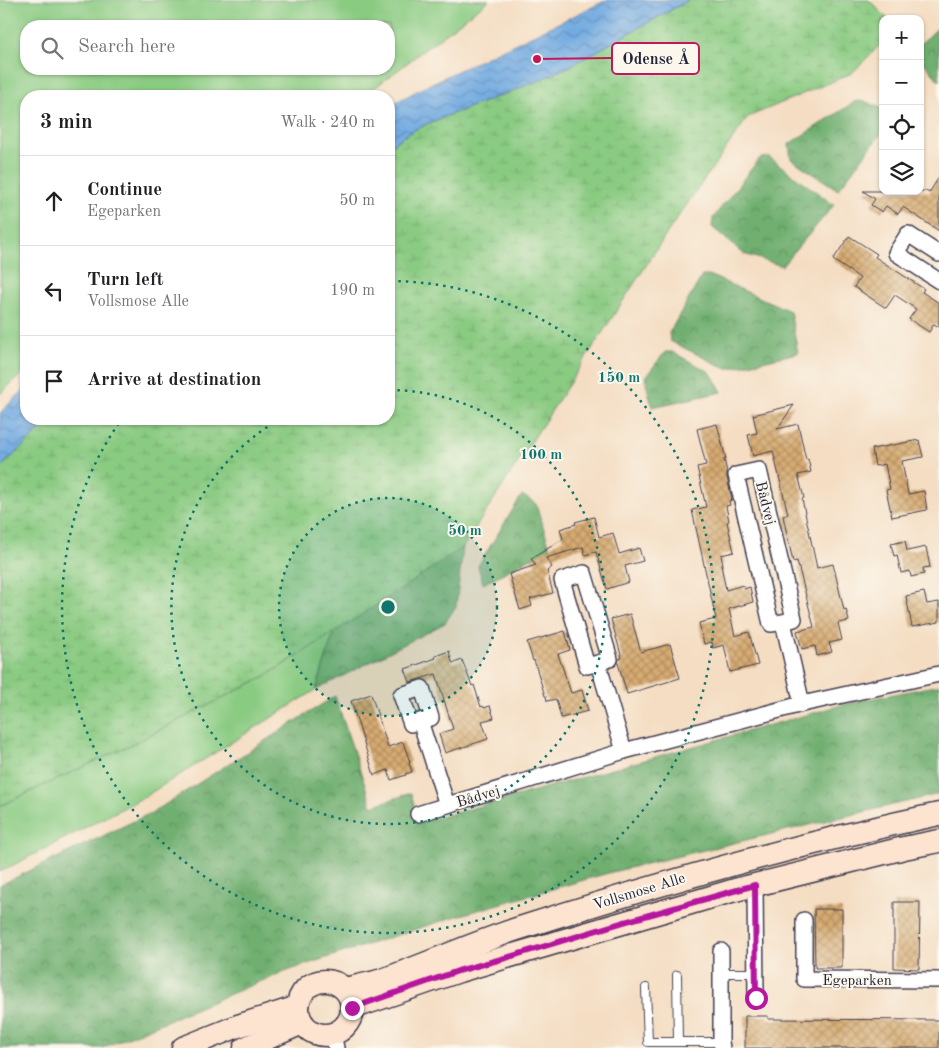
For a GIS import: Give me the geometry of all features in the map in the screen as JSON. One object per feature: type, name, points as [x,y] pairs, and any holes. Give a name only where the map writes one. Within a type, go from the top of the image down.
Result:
[{"type":"street","points":[[939,254],[908,234],[896,253],[939,281]]},
{"type":"street","name":"Bådvej","points":[[758,470],[794,619],[782,622],[771,624],[736,476],[758,470]]},
{"type":"street","points":[[584,573],[610,659],[598,663],[588,666],[562,580],[584,573]]},
{"type":"street","points":[[782,622],[802,704]]},
{"type":"street","points":[[598,663],[624,751]]},
{"type":"street","name":"Bådvej","points":[[418,814],[624,751],[802,704],[939,674]]},
{"type":"street","name":"Bådvej","points":[[420,721],[447,805]]},
{"type":"street","name":"Vollsmose Alle","points":[[349,999],[380,980],[502,934],[617,897],[727,866],[939,814]]},
{"type":"street","name":"Vollsmose Alle","points":[[349,999],[518,955],[633,919],[755,885],[939,841]]},
{"type":"street","points":[[755,885],[756,998]]},
{"type":"street","name":"Egeparken","points":[[804,920],[804,979],[939,980]]},
{"type":"street","points":[[721,950],[721,1045]]},
{"type":"street","points":[[319,981],[337,983],[349,999],[350,1019],[334,1041],[308,1029],[300,1015],[299,999],[303,991],[319,981]]},
{"type":"street","points":[[183,1048],[238,1026],[300,1015]]},
{"type":"street","points":[[245,1048],[300,1015]]},
{"type":"lane","points":[[721,973],[756,973]]},
{"type":"lane","points":[[677,975],[678,1042]]},
{"type":"lane","points":[[646,988],[648,1042],[721,1045]]},
{"type":"green space","points":[[0,0],[489,0],[395,72],[395,20],[20,20],[20,75],[391,75],[372,90],[20,90],[20,376],[0,394]]},
{"type":"green space","points":[[689,0],[869,0],[884,15],[879,15],[879,46],[852,73],[748,117],[671,227],[463,547],[269,674],[136,742],[0,806],[0,468],[46,425],[395,425],[395,142],[425,125],[529,85],[566,68]]},
{"type":"green space","points":[[939,27],[939,81],[924,63],[924,40]]},
{"type":"green space","points":[[856,101],[867,102],[879,107],[879,136],[838,190],[791,159],[789,144]]},
{"type":"green space","points":[[769,157],[834,205],[782,266],[744,254],[712,227],[713,218],[760,158]]},
{"type":"green space","points":[[702,276],[711,276],[790,311],[798,353],[727,369],[670,341],[669,333]]},
{"type":"green space","points":[[665,352],[672,352],[710,372],[722,392],[652,407],[646,383],[647,375]]},
{"type":"green space","points":[[522,495],[536,504],[550,548],[483,584],[478,566]]},
{"type":"green space","points":[[463,547],[456,606],[445,623],[316,690],[334,632]]},
{"type":"green space","points":[[334,632],[316,690],[144,797],[0,872],[0,806],[136,742],[269,674]]},
{"type":"green space","points":[[939,685],[939,794],[612,872],[457,916],[301,966],[102,1048],[0,1048],[0,885],[155,811],[335,696],[372,806],[411,793],[419,823],[845,704]]},
{"type":"water","points":[[607,0],[689,0],[566,68],[529,85],[425,125],[395,142],[395,103],[430,84]]},
{"type":"water","points":[[20,394],[20,425],[46,425],[0,468],[0,413]]},
{"type":"building","points":[[939,177],[939,231],[903,207],[898,214],[886,206],[882,212],[871,205],[875,199],[863,191],[879,191],[879,195],[924,195],[924,191],[929,193]]},
{"type":"building","points":[[849,236],[877,254],[875,257],[924,289],[922,292],[939,303],[939,327],[934,324],[929,332],[909,319],[916,309],[895,295],[886,308],[854,287],[860,278],[833,260]]},
{"type":"building","points":[[794,405],[777,429],[798,424],[806,460],[808,459],[811,472],[798,475],[817,568],[833,564],[844,610],[846,609],[849,621],[838,623],[842,640],[829,643],[832,652],[817,656],[815,646],[802,649],[797,631],[814,627],[797,561],[793,562],[783,516],[788,514],[773,451],[753,456],[748,435],[757,433],[753,415]]},
{"type":"building","points":[[717,424],[726,459],[724,459],[732,500],[729,501],[730,505],[726,506],[729,521],[727,522],[734,552],[721,555],[723,565],[721,565],[726,590],[743,585],[744,589],[750,587],[753,602],[729,609],[735,636],[749,632],[758,665],[730,672],[724,645],[713,648],[712,642],[704,644],[699,623],[716,619],[692,510],[706,507],[697,467],[706,465],[697,429]]},
{"type":"building","points":[[919,440],[923,457],[902,461],[908,494],[924,491],[927,510],[892,517],[886,490],[890,489],[885,464],[875,466],[872,449]]},
{"type":"building","points":[[594,517],[599,537],[613,533],[619,554],[639,548],[643,561],[625,566],[629,582],[607,589],[596,552],[585,555],[583,547],[546,558],[552,567],[547,571],[553,593],[530,599],[532,606],[520,610],[509,574],[536,565],[531,559],[563,539],[560,529],[576,524],[575,522]]},
{"type":"building","points":[[905,541],[907,551],[926,547],[930,567],[923,568],[924,574],[911,577],[910,571],[901,573],[897,555],[894,556],[891,544]]},
{"type":"building","points":[[924,592],[927,604],[939,602],[939,622],[912,627],[906,596]]},
{"type":"building","points":[[630,614],[641,652],[670,644],[680,678],[627,694],[618,663],[619,659],[622,658],[611,619]]},
{"type":"building","points":[[565,631],[570,650],[558,654],[571,693],[582,690],[588,711],[561,718],[556,699],[547,701],[527,642]]},
{"type":"building","points":[[449,651],[452,662],[462,660],[472,686],[474,685],[481,707],[490,706],[494,718],[482,721],[488,739],[445,753],[439,734],[453,729],[436,674],[410,682],[405,669],[436,658],[435,656]]},
{"type":"building","points":[[371,694],[388,747],[403,742],[410,762],[412,772],[391,780],[388,770],[374,775],[351,701]]},
{"type":"building","points":[[894,902],[920,902],[919,969],[894,968]]},
{"type":"building","points":[[814,909],[842,909],[842,968],[815,968]]},
{"type":"building","points":[[745,1016],[768,1016],[768,1019],[939,1020],[939,1048],[745,1048]]},
{"type":"place","name":"Odense Å","points":[[537,59]]},
{"type":"route","points":[[352,1008],[458,971],[755,885],[756,998]]}]
